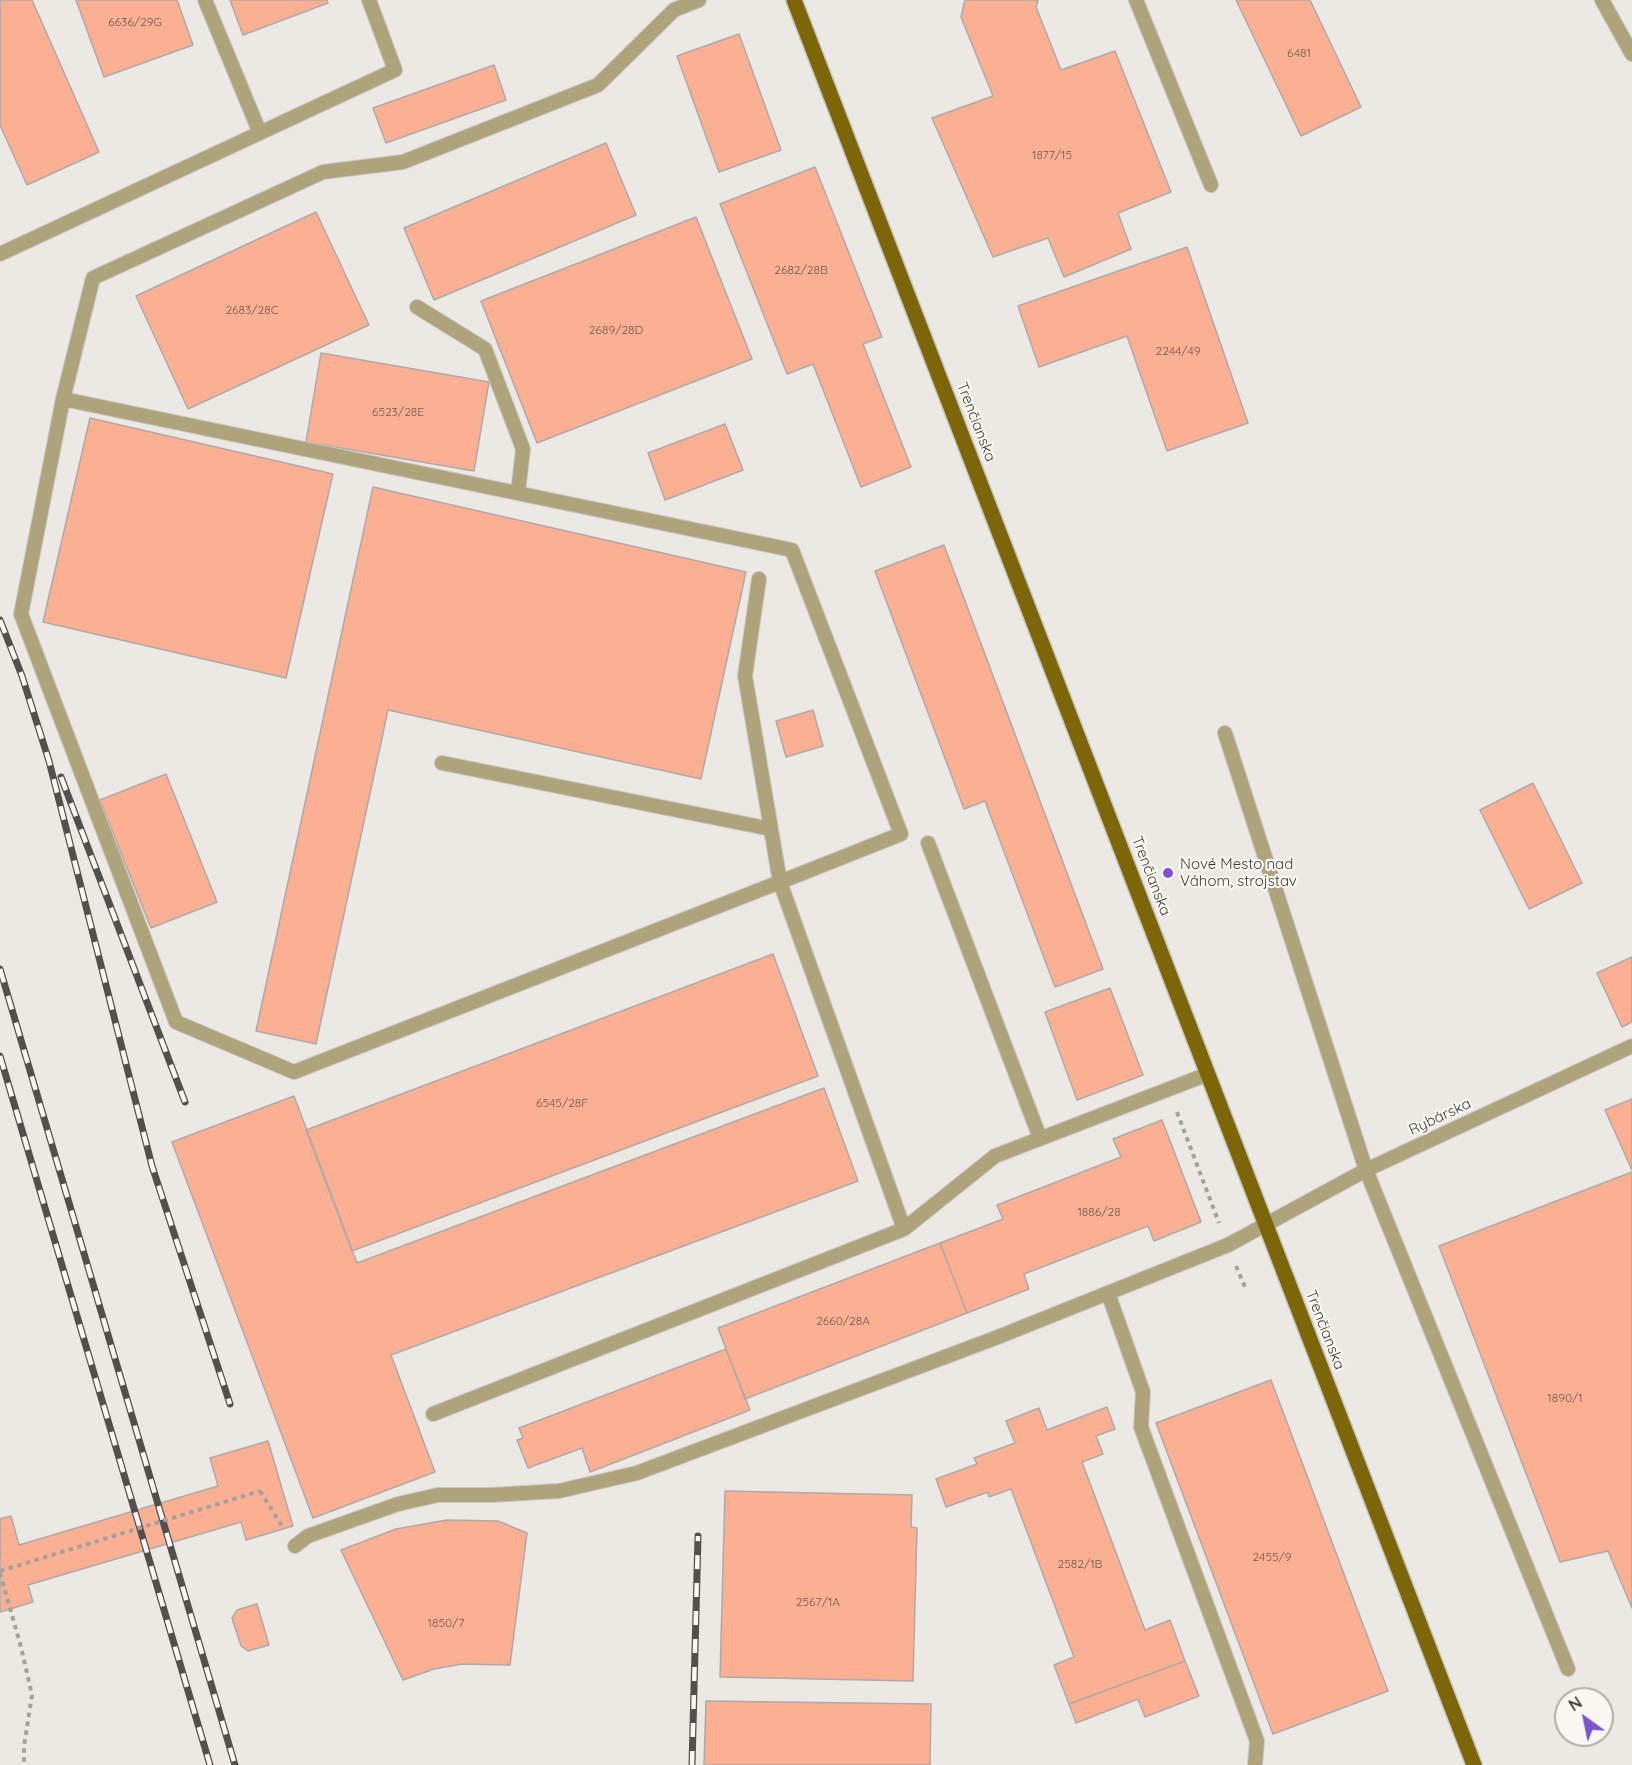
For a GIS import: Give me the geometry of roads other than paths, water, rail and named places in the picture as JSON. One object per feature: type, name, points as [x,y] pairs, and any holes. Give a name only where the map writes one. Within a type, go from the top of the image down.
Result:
[{"type":"main road","name":"Trenčianska","points":[[794,0],[1474,1765]]},
{"type":"lane","points":[[205,0],[260,133]]},
{"type":"lane","points":[[0,254],[395,70],[369,0]]},
{"type":"lane","points":[[63,399],[792,550],[901,834],[294,1072],[176,1022],[21,614],[63,399],[93,278],[323,172],[403,162],[598,86],[674,10],[699,0]]},
{"type":"lane","points":[[1136,0],[1211,185]]},
{"type":"lane","points":[[1602,0],[1632,54]]},
{"type":"lane","points":[[417,307],[486,349],[523,449],[518,493]]},
{"type":"lane","points":[[759,579],[745,676],[780,882],[904,1229]]},
{"type":"lane","points":[[1225,732],[1366,1170],[1568,1669]]},
{"type":"lane","points":[[442,763],[771,829]]},
{"type":"lane","points":[[928,843],[1040,1138]]},
{"type":"lane","name":"Rybárska","points":[[295,1546],[309,1536],[398,1504],[438,1496],[491,1496],[559,1491],[637,1473],[998,1337],[1228,1245],[1366,1170],[1632,1046]]},
{"type":"lane","points":[[433,1414],[904,1229],[995,1156],[1208,1074]]},
{"type":"lane","points":[[1107,1293],[1143,1392],[1141,1427],[1257,1741],[1255,1765]]},
{"type":"railway","points":[[0,620],[22,676],[49,761],[152,1166],[230,1404]]},
{"type":"railway","points":[[61,777],[185,1102]]},
{"type":"railway","points":[[0,969],[235,1765]]},
{"type":"railway","points":[[0,1056],[210,1765]]},
{"type":"railway","points":[[692,1765],[698,1536]]},
{"type":"place","name":"Nové Mesto nad Váhom, strojstav","points":[[1168,873]]}]
